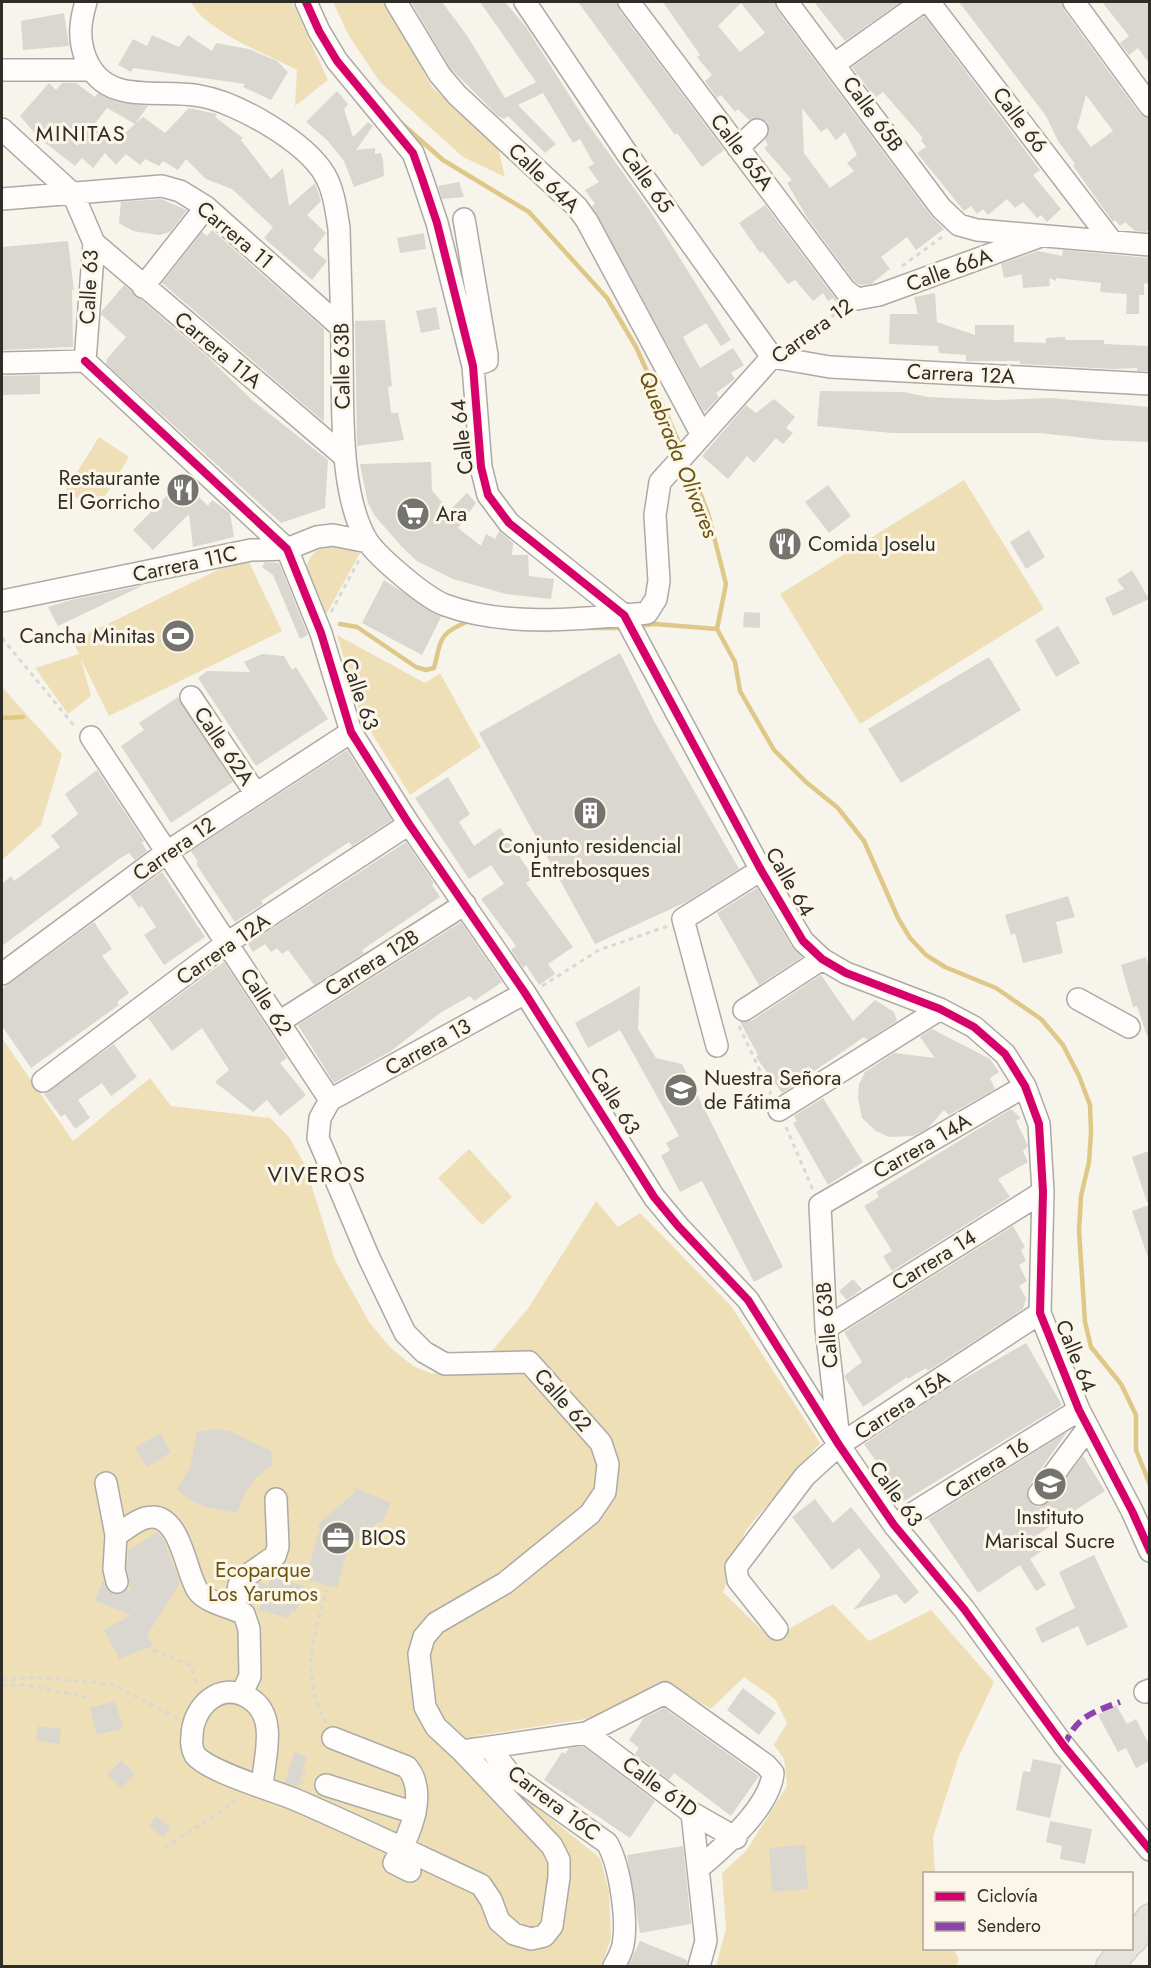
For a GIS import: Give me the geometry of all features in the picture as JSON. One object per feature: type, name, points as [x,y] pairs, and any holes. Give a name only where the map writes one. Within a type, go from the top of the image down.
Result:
[{"type":"main road","points":[[1133,1938],[1149,1918]]},
{"type":"main road","points":[[1110,1966],[1123,1950]]},
{"type":"street","points":[[2,70],[91,70],[80,43],[81,18],[86,2]]},
{"type":"street","name":"Calle 64","points":[[306,2],[319,31],[337,61],[413,153],[437,223],[473,366],[481,467],[488,495],[508,523],[624,615],[761,870],[803,941],[822,959],[846,973],[940,1009],[974,1027],[1005,1054],[1025,1086],[1039,1124],[1043,1192],[1040,1313],[1083,1419],[1132,1511],[1149,1551]]},
{"type":"street","name":"Calle 64A","points":[[396,2],[440,75],[457,95],[577,207],[587,221],[697,441]]},
{"type":"street","name":"Calle 65","points":[[525,2],[628,155],[772,357]]},
{"type":"street","name":"Calle 65A","points":[[629,2],[845,290],[857,299]]},
{"type":"street","name":"Calle 65B","points":[[788,2],[836,63],[941,208],[959,225]]},
{"type":"street","points":[[836,63],[922,2]]},
{"type":"street","name":"Calle 66","points":[[929,2],[1110,239]]},
{"type":"street","points":[[1074,2],[1149,106]]},
{"type":"street","name":"Calle 63B","points":[[91,70],[116,90],[200,96],[232,106],[276,130],[308,155],[325,175],[334,200],[339,228],[344,456],[352,501],[368,542],[418,589],[444,604],[480,613],[525,619],[624,615]]},
{"type":"street","name":"Calle 63","points":[[2,129],[73,194],[94,243],[85,361],[287,549],[321,633],[351,732],[409,824],[525,993],[654,1197],[678,1226],[748,1300],[839,1445],[894,1525],[964,1609],[1065,1746],[1149,1850]]},
{"type":"street","points":[[738,148],[756,130]]},
{"type":"street","name":"Carrera 11","points":[[2,199],[162,186],[180,191],[206,207],[342,328]]},
{"type":"street","points":[[143,287],[206,207]]},
{"type":"street","points":[[464,219],[487,355],[487,361],[473,366]]},
{"type":"street","points":[[959,225],[977,230],[1110,239],[1149,245]]},
{"type":"street","name":"Calle 66A","points":[[857,299],[879,295],[1041,236]]},
{"type":"street","name":"Carrera 11A","points":[[94,243],[344,456]]},
{"type":"street","name":"Carrera 12","points":[[624,615],[647,613],[656,599],[659,581],[656,498],[660,482],[772,357]]},
{"type":"street","name":"Carrera 12A","points":[[772,357],[830,367],[1149,384]]},
{"type":"street","points":[[2,363],[85,361]]},
{"type":"street","name":"Carrera 11C","points":[[2,602],[251,550],[287,549],[317,537],[333,535],[368,542]]},
{"type":"street","name":"Calle 62A","points":[[191,697],[256,794]]},
{"type":"street","name":"Carrera 12","points":[[2,974],[167,852],[351,732]]},
{"type":"street","name":"Calle 62","points":[[91,738],[330,1100],[320,1118],[318,1138],[369,1258],[405,1333],[423,1352],[445,1364],[529,1362],[600,1443],[608,1464],[605,1492],[590,1515],[505,1583],[436,1623],[424,1637],[419,1654],[425,1707],[436,1727],[462,1751],[552,1846],[559,1860],[552,1926],[544,1936],[531,1939],[514,1934],[499,1921],[481,1885],[402,1849]]},
{"type":"street","name":"Carrera 12A","points":[[43,1081],[227,943],[409,824]]},
{"type":"street","points":[[717,1046],[683,919],[761,870]]},
{"type":"street","name":"Carrera 12B","points":[[279,1022],[465,904]]},
{"type":"street","points":[[744,1010],[822,959]]},
{"type":"street","name":"Carrera 13","points":[[330,1100],[525,993]]},
{"type":"street","points":[[1078,999],[1129,1027]]},
{"type":"street","points":[[779,1110],[940,1009]]},
{"type":"street","name":"Carrera 14A","points":[[820,1205],[1025,1086]]},
{"type":"street","name":"Carrera 14","points":[[826,1328],[1043,1192]]},
{"type":"street","name":"Calle 63B","points":[[820,1205],[826,1328],[839,1445]]},
{"type":"street","name":"Carrera 15A","points":[[777,1629],[738,1580],[736,1567],[805,1476],[839,1445],[1040,1313]]},
{"type":"street","points":[[1039,1494],[1083,1419]]},
{"type":"street","name":"Carrera 16","points":[[894,1525],[1083,1419]]},
{"type":"street","points":[[106,1483],[116,1535],[114,1569],[117,1582]]},
{"type":"street","points":[[234,1609],[239,1585],[249,1574],[275,1556],[278,1547],[276,1499]]},
{"type":"street","points":[[116,1535],[144,1518],[153,1518],[171,1527],[187,1558],[196,1589],[202,1595],[244,1614],[249,1629],[250,1676],[242,1694]]},
{"type":"street","points":[[262,1786],[268,1739],[264,1716],[256,1702],[242,1694],[216,1696],[204,1703],[195,1715],[192,1735],[195,1754],[207,1764],[262,1786],[402,1849]]},
{"type":"street","points":[[462,1751],[586,1733],[665,1694],[766,1765],[773,1773],[772,1785],[736,1838],[699,1868]]},
{"type":"street","name":"Calle 61D","points":[[586,1733],[692,1813],[736,1838]]},
{"type":"street","points":[[333,1738],[407,1767],[418,1788],[415,1813],[402,1849],[394,1863],[410,1871]]},
{"type":"street","name":"Carrera 16C","points":[[489,1747],[510,1774],[607,1843],[615,1857],[625,1928],[622,1949],[614,1966]]},
{"type":"street","points":[[326,1785],[415,1813]]},
{"type":"street","points":[[692,1813],[705,1941],[699,1966]]},
{"type":"path","points":[[756,130],[836,63]]},
{"type":"path","points":[[894,272],[959,225]]},
{"type":"path","points":[[321,633],[368,542]]},
{"type":"path","points":[[2,638],[87,741],[91,738]]},
{"type":"path","points":[[525,993],[549,984],[599,950],[683,919]]},
{"type":"path","points":[[327,1589],[311,1656],[311,1680],[314,1699],[333,1738]]},
{"type":"path","points":[[153,1650],[190,1665],[204,1703]]},
{"type":"path","points":[[2,1680],[33,1677],[112,1684],[182,1720],[192,1735]]},
{"type":"path","points":[[2,1685],[29,1685],[90,1698]]},
{"type":"path","points":[[165,1848],[235,1804],[241,1797],[262,1786]]},
{"type":"green space","points":[[191,2],[292,2],[328,80],[295,106],[297,70],[254,50],[223,32],[198,13]]},
{"type":"green space","points":[[333,2],[386,2],[432,87],[497,144],[505,177],[463,157],[380,82],[349,36]]},
{"type":"green space","points":[[99,437],[129,457],[96,511],[66,490]]},
{"type":"green space","points":[[964,480],[1044,609],[860,724],[780,594]]},
{"type":"green space","points":[[337,546],[360,553],[324,618],[305,570],[316,551]]},
{"type":"green space","name":"Cancha Minitas","points":[[246,556],[282,631],[109,716],[81,659],[91,696],[68,714],[35,668],[79,654],[73,641]]},
{"type":"green space","points":[[337,635],[425,683],[440,673],[481,747],[410,795],[361,716]]},
{"type":"green space","points":[[2,687],[62,754],[41,825],[2,860]]},
{"type":"green space","name":"Ecoparque Los Yarumos","points":[[2,1038],[73,1141],[150,1078],[171,1106],[270,1118],[289,1137],[305,1165],[335,1260],[369,1322],[390,1347],[413,1366],[430,1373],[471,1375],[527,1310],[596,1201],[618,1227],[640,1213],[731,1306],[820,1443],[746,1530],[723,1592],[771,1639],[833,1604],[869,1641],[931,1610],[994,1682],[959,1756],[933,1837],[935,1872],[923,1872],[923,1950],[954,1950],[959,1960],[956,1966],[716,1966],[726,1929],[722,1873],[746,1851],[787,1786],[784,1759],[774,1745],[787,1723],[775,1699],[744,1677],[711,1709],[673,1686],[586,1719],[475,1736],[488,1763],[525,1798],[600,1858],[609,1891],[611,1939],[601,1966],[2,1966]]},
{"type":"green space","points":[[469,1149],[512,1197],[482,1225],[438,1178]]},
{"type":"building","points":[[411,2],[442,2],[468,37],[505,98],[536,82],[480,2],[505,2],[526,27],[585,120],[649,209],[731,340],[721,346],[706,323],[683,337],[700,368],[733,348],[744,365],[731,373],[735,379],[716,393],[719,397],[704,412],[592,206],[595,204],[585,190],[599,182],[588,167],[594,164],[580,139],[573,143],[543,93],[518,105],[556,144],[545,153],[508,116],[504,119],[497,115],[450,68]]},
{"type":"building","points":[[578,2],[617,2],[619,10],[724,150],[702,167],[677,133],[675,135]]},
{"type":"building","points":[[663,2],[775,2],[777,10],[931,216],[944,229],[916,250],[907,237],[881,257],[890,269],[871,284],[860,285],[854,281],[808,219],[787,183],[792,180],[764,148],[768,145],[765,140],[769,133],[767,122],[760,118],[749,120],[738,109],[735,112],[721,95],[717,98],[705,81],[712,75],[697,57],[700,55]],"holes":[[[741,3],[765,33],[740,52],[718,26]],[[802,108],[821,132],[827,128],[836,140],[845,132],[857,155],[847,163],[854,171],[830,188],[804,153]]]},
{"type":"building","points":[[814,2],[901,2],[845,41]]},
{"type":"building","points":[[959,2],[1062,2],[1064,10],[1140,114],[1149,118],[1149,229],[1146,232],[1135,231],[1125,222],[1120,226],[1115,220],[1113,222],[1073,166],[1075,164],[1058,141],[1046,116]],"holes":[[[1086,95],[1113,131],[1091,147],[1077,128]]]},
{"type":"building","points":[[1102,2],[1149,2],[1149,63],[1138,48],[1129,55],[1120,43],[1129,36]]},
{"type":"building","points":[[64,13],[69,46],[23,50],[21,21]]},
{"type":"building","points":[[924,16],[1040,170],[1033,175],[1061,209],[1047,222],[1041,215],[1037,218],[1023,202],[1015,208],[1007,199],[988,215],[983,209],[977,214],[971,206],[964,211],[917,153],[926,147],[921,140],[923,138],[883,92],[875,98],[852,67]]},
{"type":"building","points":[[152,35],[179,47],[188,35],[212,51],[216,43],[249,49],[277,61],[288,72],[271,100],[243,87],[245,84],[133,68],[131,72],[118,65],[133,39],[147,46]]},
{"type":"building","points":[[49,83],[56,90],[62,83],[76,83],[95,97],[98,93],[117,102],[148,106],[135,124],[143,117],[165,133],[189,108],[217,114],[215,117],[243,138],[241,140],[271,179],[283,168],[289,206],[315,183],[321,201],[307,215],[326,233],[313,250],[327,261],[312,280],[264,238],[273,227],[232,189],[206,179],[186,159],[178,170],[163,161],[159,166],[145,159],[140,165],[126,154],[116,165],[105,153],[93,168],[82,158],[75,166],[39,138],[20,116]],"holes":[[[107,108],[135,124],[113,144],[93,126]]]},
{"type":"building","points":[[337,91],[348,104],[344,109],[353,137],[368,122],[373,126],[356,150],[375,148],[375,154],[381,153],[383,160],[384,176],[354,187],[344,161],[327,140],[306,122]]},
{"type":"building","points":[[459,182],[464,197],[442,199],[438,186]]},
{"type":"building","points":[[161,199],[187,210],[170,232],[159,235],[133,231],[119,223],[121,202]]},
{"type":"building","points":[[765,205],[839,301],[837,303],[833,298],[828,301],[823,293],[813,301],[795,280],[788,284],[762,251],[760,253],[739,223]]},
{"type":"building","points":[[212,230],[324,329],[324,422],[162,283],[202,232],[207,236]]},
{"type":"building","points":[[424,233],[426,249],[400,253],[397,238]]},
{"type":"building","points":[[68,241],[74,291],[72,289],[73,347],[2,350],[2,247]]},
{"type":"building","points":[[1063,250],[1149,258],[1148,284],[1144,283],[1144,295],[1139,295],[1139,314],[1126,314],[1127,294],[1100,292],[1101,283],[1056,278],[1056,281],[1049,278],[1050,286],[1023,288],[1022,274],[1004,278],[1001,264],[1038,251],[1062,256]]},
{"type":"building","points":[[124,285],[211,360],[252,400],[328,460],[325,508],[281,523],[106,364],[107,359],[126,337],[101,314]]},
{"type":"building","points":[[935,293],[937,322],[975,335],[975,325],[1014,325],[1014,342],[1046,343],[1046,338],[1065,337],[1065,340],[1104,340],[1104,344],[1149,346],[1149,371],[1137,371],[1137,368],[1113,369],[1020,364],[1020,361],[966,361],[966,355],[939,353],[938,346],[889,344],[890,314],[918,314],[914,297]]},
{"type":"building","points":[[436,307],[440,329],[421,333],[416,311]]},
{"type":"building","points":[[385,320],[392,386],[388,387],[391,413],[398,413],[404,440],[357,446],[355,321]]},
{"type":"building","points":[[40,375],[40,394],[2,395],[2,376]]},
{"type":"building","points":[[820,391],[904,392],[928,397],[997,400],[1051,398],[1149,407],[1149,442],[1102,440],[1040,433],[892,433],[817,426]]},
{"type":"building","points":[[774,399],[795,417],[786,428],[793,433],[783,444],[776,438],[754,463],[747,456],[728,479],[702,456],[746,405],[756,413]]},
{"type":"building","points":[[431,462],[432,490],[449,511],[467,493],[476,503],[458,528],[481,546],[486,534],[495,539],[499,531],[513,543],[512,555],[528,555],[529,576],[554,579],[551,599],[506,594],[453,579],[417,561],[402,547],[375,516],[368,503],[360,464]]},
{"type":"building","points":[[182,480],[208,506],[212,500],[230,513],[234,537],[193,547],[189,514],[153,550],[133,530]]},
{"type":"building","points":[[828,485],[851,516],[829,533],[805,502]]},
{"type":"building","points":[[1029,530],[1045,557],[1026,569],[1010,542]]},
{"type":"building","points":[[265,562],[279,563],[308,635],[300,639],[273,575],[262,567]]},
{"type":"building","points":[[1132,570],[1149,599],[1113,616],[1105,598],[1124,589],[1117,580]]},
{"type":"building","points":[[384,580],[441,617],[422,655],[362,623]]},
{"type":"building","points":[[144,585],[58,626],[48,607],[71,600]]},
{"type":"building","points":[[744,612],[760,613],[760,628],[743,627]]},
{"type":"building","points":[[1058,626],[1080,663],[1056,677],[1035,640]]},
{"type":"building","name":"Conjunto residencial Entrebosques","points":[[620,653],[654,721],[739,869],[688,901],[595,944],[479,733]]},
{"type":"building","points":[[262,654],[284,656],[292,670],[296,667],[328,719],[256,766],[198,678],[207,671],[250,672],[244,662]]},
{"type":"building","points":[[989,657],[1021,710],[901,783],[868,729]]},
{"type":"building","points":[[178,697],[233,782],[171,823],[121,746],[144,730],[139,723]]},
{"type":"building","points":[[347,750],[392,820],[352,846],[349,842],[261,901],[263,904],[235,922],[196,864],[198,862],[191,851]]},
{"type":"building","points":[[97,770],[144,841],[142,843],[147,851],[135,860],[129,853],[119,859],[2,946],[2,884],[11,876],[14,881],[60,847],[51,836],[78,814],[65,794]]},
{"type":"building","points":[[448,777],[470,814],[459,822],[474,846],[500,828],[534,878],[526,883],[573,947],[548,964],[555,974],[539,985],[526,965],[523,968],[511,950],[516,946],[481,899],[504,884],[491,865],[469,879],[415,798]]},
{"type":"building","points":[[406,842],[434,883],[432,885],[440,897],[362,950],[364,953],[314,985],[288,950],[282,954],[277,948],[271,952],[265,944],[253,952],[248,944]]},
{"type":"building","points":[[162,872],[205,937],[164,965],[144,935],[156,927],[142,906],[139,908],[130,895]]},
{"type":"building","points":[[757,888],[792,947],[802,957],[759,985],[717,913]]},
{"type":"building","points":[[1068,896],[1075,917],[1056,922],[1063,953],[1023,963],[1015,933],[1011,935],[1005,915]]},
{"type":"building","points":[[94,922],[112,949],[102,956],[129,993],[117,1002],[119,1005],[31,1068],[2,1026],[2,989]]},
{"type":"building","points":[[461,922],[502,982],[474,1001],[470,996],[440,1013],[391,1051],[334,1083],[298,1025]]},
{"type":"building","points":[[1146,957],[1149,967],[1149,1035],[1147,1036],[1137,1006],[1133,1007],[1121,965]]},
{"type":"building","points":[[224,962],[287,1058],[280,1063],[306,1095],[280,1116],[267,1100],[253,1112],[215,1082],[229,1070],[202,1028],[172,1051],[148,1018]]},
{"type":"building","points":[[821,975],[853,1021],[875,1000],[894,1012],[897,1021],[867,1040],[864,1037],[813,1072],[808,1067],[804,1070],[809,1076],[782,1093],[756,1057],[758,1055],[740,1022],[751,1021]]},
{"type":"building","points":[[640,986],[638,1029],[656,1058],[682,1064],[783,1267],[754,1282],[702,1181],[680,1192],[661,1156],[670,1150],[666,1143],[679,1136],[620,1030],[588,1048],[575,1023]]},
{"type":"building","points":[[932,1029],[990,1059],[999,1072],[990,1078],[995,1089],[949,1115],[944,1110],[928,1128],[913,1136],[889,1137],[876,1131],[862,1118],[858,1098],[859,1084],[865,1072],[894,1053],[935,1058],[920,1037]]},
{"type":"building","points":[[114,1044],[137,1077],[111,1096],[102,1083],[78,1100],[90,1118],[75,1129],[65,1114],[61,1117],[44,1094]]},
{"type":"building","points":[[823,1098],[863,1162],[828,1185],[793,1123],[797,1121],[794,1116]]},
{"type":"building","points":[[1011,1109],[1021,1118],[1016,1121],[1028,1146],[1023,1151],[1028,1162],[998,1179],[1010,1197],[892,1271],[883,1256],[892,1251],[864,1206],[879,1197],[876,1192]]},
{"type":"building","points":[[1149,1151],[1149,1202],[1147,1202],[1132,1157]]},
{"type":"building","points":[[1149,1205],[1149,1255],[1147,1255],[1132,1211]]},
{"type":"building","points":[[1013,1226],[1025,1247],[1021,1250],[1026,1261],[1019,1265],[1027,1281],[1019,1286],[1026,1298],[1023,1309],[928,1371],[926,1368],[908,1379],[907,1377],[863,1407],[844,1376],[862,1362],[844,1332]]},
{"type":"building","points":[[853,1279],[862,1289],[847,1300],[839,1291]]},
{"type":"building","points":[[1026,1343],[1062,1405],[904,1501],[864,1444],[948,1388]]},
{"type":"building","points":[[212,1429],[229,1431],[271,1451],[272,1465],[256,1478],[244,1494],[237,1513],[206,1507],[190,1500],[177,1489],[190,1468],[197,1432]]},
{"type":"building","points":[[1067,1432],[1029,1486],[1028,1500],[1037,1507],[1045,1505],[1083,1456],[1105,1491],[1034,1537],[1043,1550],[1030,1559],[1046,1585],[1036,1591],[1020,1565],[978,1593],[928,1519]]},
{"type":"building","points":[[160,1433],[171,1452],[147,1467],[135,1448]]},
{"type":"building","name":"BIOS","points":[[356,1488],[391,1503],[382,1523],[378,1522],[348,1548],[337,1588],[305,1579],[320,1528],[317,1525],[354,1493]]},
{"type":"building","points":[[815,1499],[833,1523],[851,1507],[919,1592],[905,1604],[896,1594],[853,1610],[881,1576],[859,1548],[832,1570],[792,1517]]},
{"type":"building","points":[[157,1532],[163,1538],[180,1583],[147,1635],[153,1646],[119,1659],[104,1630],[131,1615],[95,1601],[103,1580],[107,1590],[113,1594],[131,1591],[127,1568],[128,1551]]},
{"type":"building","points":[[1094,1555],[1128,1627],[1087,1646],[1078,1626],[1042,1643],[1035,1628],[1075,1608],[1059,1572]]},
{"type":"building","points":[[272,1575],[305,1587],[296,1612],[291,1611],[288,1618],[259,1610],[262,1600],[250,1596],[259,1582],[268,1586]]},
{"type":"building","points":[[743,1688],[776,1713],[759,1735],[727,1710]]},
{"type":"building","points":[[115,1701],[123,1728],[97,1735],[90,1708]]},
{"type":"building","points":[[1116,1705],[1127,1724],[1136,1719],[1149,1744],[1149,1761],[1136,1768],[1126,1748],[1118,1752],[1098,1715]]},
{"type":"building","points":[[664,1708],[759,1776],[731,1816],[674,1773],[669,1780],[635,1754],[639,1748],[629,1740],[644,1718]]},
{"type":"building","points":[[38,1726],[61,1729],[59,1744],[36,1740]]},
{"type":"building","points":[[583,1746],[655,1801],[630,1838],[544,1780],[562,1752],[565,1754],[569,1748]]},
{"type":"building","points":[[294,1752],[307,1756],[298,1786],[285,1782]]},
{"type":"building","points":[[1033,1759],[1062,1765],[1050,1818],[1016,1810],[1023,1771],[1030,1772]]},
{"type":"building","points":[[121,1760],[135,1774],[121,1788],[107,1775]]},
{"type":"building","points":[[156,1816],[170,1827],[163,1837],[149,1826]]},
{"type":"building","points":[[1050,1821],[1092,1829],[1085,1864],[1060,1859],[1062,1846],[1046,1842]]},
{"type":"building","points":[[805,1845],[808,1889],[772,1892],[769,1848]]},
{"type":"building","points":[[683,1846],[691,1924],[640,1933],[627,1855]]},
{"type":"building","points":[[640,1941],[687,1960],[687,1966],[628,1966]]},
{"type":"waterway","name":"Quebrada Olivares","points":[[401,123],[443,160],[529,212],[607,298],[636,347],[682,449]]},
{"type":"waterway","name":"Quebrada Olivares","points":[[687,460],[708,513],[726,584],[717,629],[735,662],[740,691],[774,750],[806,782],[838,808],[864,841],[898,918],[910,938],[926,955],[945,967],[996,988],[1041,1019],[1063,1045],[1079,1076],[1090,1105],[1091,1133],[1089,1162],[1081,1196],[1079,1230],[1085,1322],[1091,1347],[1121,1384],[1136,1415],[1136,1450],[1150,1485]]},
{"type":"waterway","points":[[340,624],[357,627],[416,667],[426,670],[434,668],[441,643],[447,633],[471,620]]},
{"type":"waterway","points":[[636,626],[655,624],[717,629]]},
{"type":"waterway","points":[[588,628],[625,628]]},
{"type":"waterway","points":[[526,629],[550,630]]},
{"type":"waterway","points":[[2,718],[23,717]]},
{"type":"marked path","points":[[1064,1746],[1074,1728],[1086,1717],[1120,1702]]},
{"type":"cycle path","points":[[306,2],[319,31],[337,61],[413,153],[437,223],[473,366],[481,467],[488,495],[509,523],[624,615],[761,870],[803,941],[822,959],[846,973],[940,1009],[974,1027],[1005,1054],[1025,1086],[1039,1124],[1043,1192],[1040,1313],[1079,1410],[1132,1511],[1150,1551]]},
{"type":"cycle path","points":[[85,361],[287,549],[321,633],[351,732],[409,824],[525,993],[654,1197],[678,1226],[748,1300],[839,1445],[894,1525],[964,1609],[1064,1746],[1150,1850]]},
{"type":"place","name":"Restaurante El Gorricho","points":[[183,490]]},
{"type":"place","name":"Ara","points":[[413,514]]},
{"type":"place","name":"Comida Joselu","points":[[785,544]]},
{"type":"place","name":"Cancha Minitas","points":[[178,636]]},
{"type":"place","name":"Conjunto residencial Entrebosques","points":[[590,813]]},
{"type":"place","name":"Nuestra Señora de Fátima","points":[[681,1090]]},
{"type":"place","name":"Instituto Mariscal Sucre","points":[[1050,1484]]},
{"type":"place","name":"BIOS","points":[[338,1538]]},
{"type":"district","name":"MINITAS","points":[[81,133]]},
{"type":"district","name":"VIVEROS","points":[[317,1174]]}]
